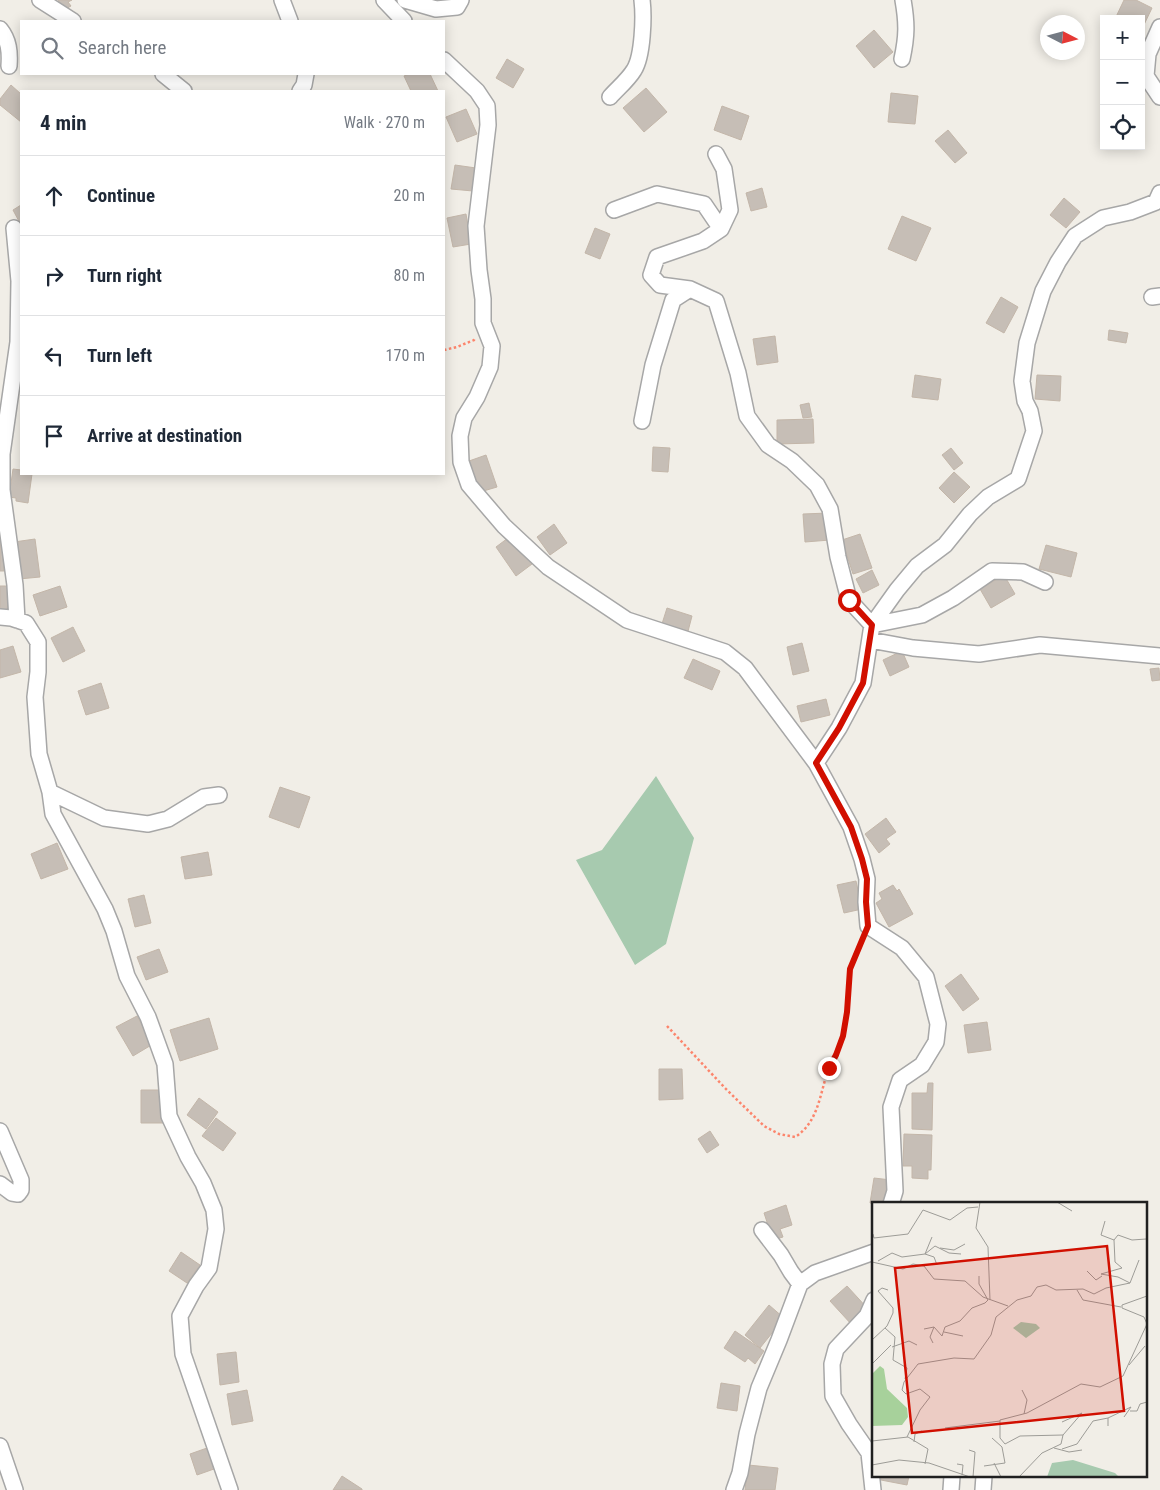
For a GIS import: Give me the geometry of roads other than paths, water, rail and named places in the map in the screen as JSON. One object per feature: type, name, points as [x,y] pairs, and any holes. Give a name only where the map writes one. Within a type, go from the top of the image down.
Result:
[{"type":"street","points":[[40,0],[71,20]]},
{"type":"street","points":[[282,0],[290,20]]},
{"type":"street","points":[[384,0],[403,20]]},
{"type":"street","points":[[405,0],[436,9],[457,7],[461,0]]},
{"type":"street","points":[[610,97],[635,69],[640,56],[642,45],[642,0]]},
{"type":"street","points":[[902,60],[906,40],[906,16],[903,0]]},
{"type":"street","points":[[1160,27],[1148,54],[1146,76],[1160,96]]},
{"type":"street","points":[[0,29],[5,35],[10,50],[9,66]]},
{"type":"street","points":[[445,61],[477,91],[487,106],[487,135],[476,226],[483,299],[483,323],[492,346],[490,367],[477,397],[464,418],[460,436],[461,462],[469,485],[504,526],[548,567],[627,620],[725,652],[745,668],[816,763],[851,827],[862,859],[867,879],[868,926],[902,948],[926,977],[938,1024],[936,1042],[922,1065],[900,1080],[891,1107],[896,1191],[892,1202]]},
{"type":"street","points":[[164,75],[183,90]]},
{"type":"street","points":[[301,90],[304,85],[306,75]]},
{"type":"street","points":[[716,154],[724,169],[730,210],[721,229],[703,241],[657,258],[652,275],[660,285],[690,290],[716,301],[738,373],[747,416],[768,445],[792,461],[817,485],[830,509],[838,557],[849,600],[871,632],[913,648],[979,654],[1040,645],[1160,656]]},
{"type":"street","points":[[816,763],[839,728],[863,683],[871,632],[897,590],[917,566],[945,545],[970,514],[988,497],[1018,479],[1034,431],[1030,411],[1025,401],[1022,381],[1027,343],[1043,291],[1058,262],[1074,236],[1103,218],[1130,212],[1156,202],[1160,193]]},
{"type":"street","points":[[614,210],[657,194],[704,204],[721,229]]},
{"type":"street","points":[[14,228],[19,281],[18,342],[2,454],[2,490],[18,620]]},
{"type":"street","points":[[642,421],[654,364],[673,300],[690,290]]},
{"type":"street","points":[[871,632],[922,615],[953,598],[992,571],[1023,572],[1045,582]]},
{"type":"street","points":[[0,617],[26,623],[38,642],[38,672],[35,697],[39,754],[50,792],[53,814],[105,909],[114,931],[128,976],[148,1017],[165,1064],[169,1116],[188,1157],[203,1183],[214,1210],[216,1229],[209,1268],[196,1286],[180,1316],[183,1354],[230,1490]]},
{"type":"street","points":[[50,792],[104,818],[148,824],[168,819],[204,797],[219,795]]},
{"type":"street","points":[[0,1131],[21,1180],[22,1190],[18,1194],[12,1193],[0,1184]]},
{"type":"street","points":[[762,1230],[800,1284]]},
{"type":"street","points":[[734,1490],[740,1473],[747,1434],[759,1388],[780,1340],[800,1284],[815,1273],[872,1253]]},
{"type":"street","points":[[872,1305],[867,1316],[836,1348],[832,1364],[833,1396],[869,1453],[873,1490]]},
{"type":"street","points":[[0,1446],[15,1490]]}]
